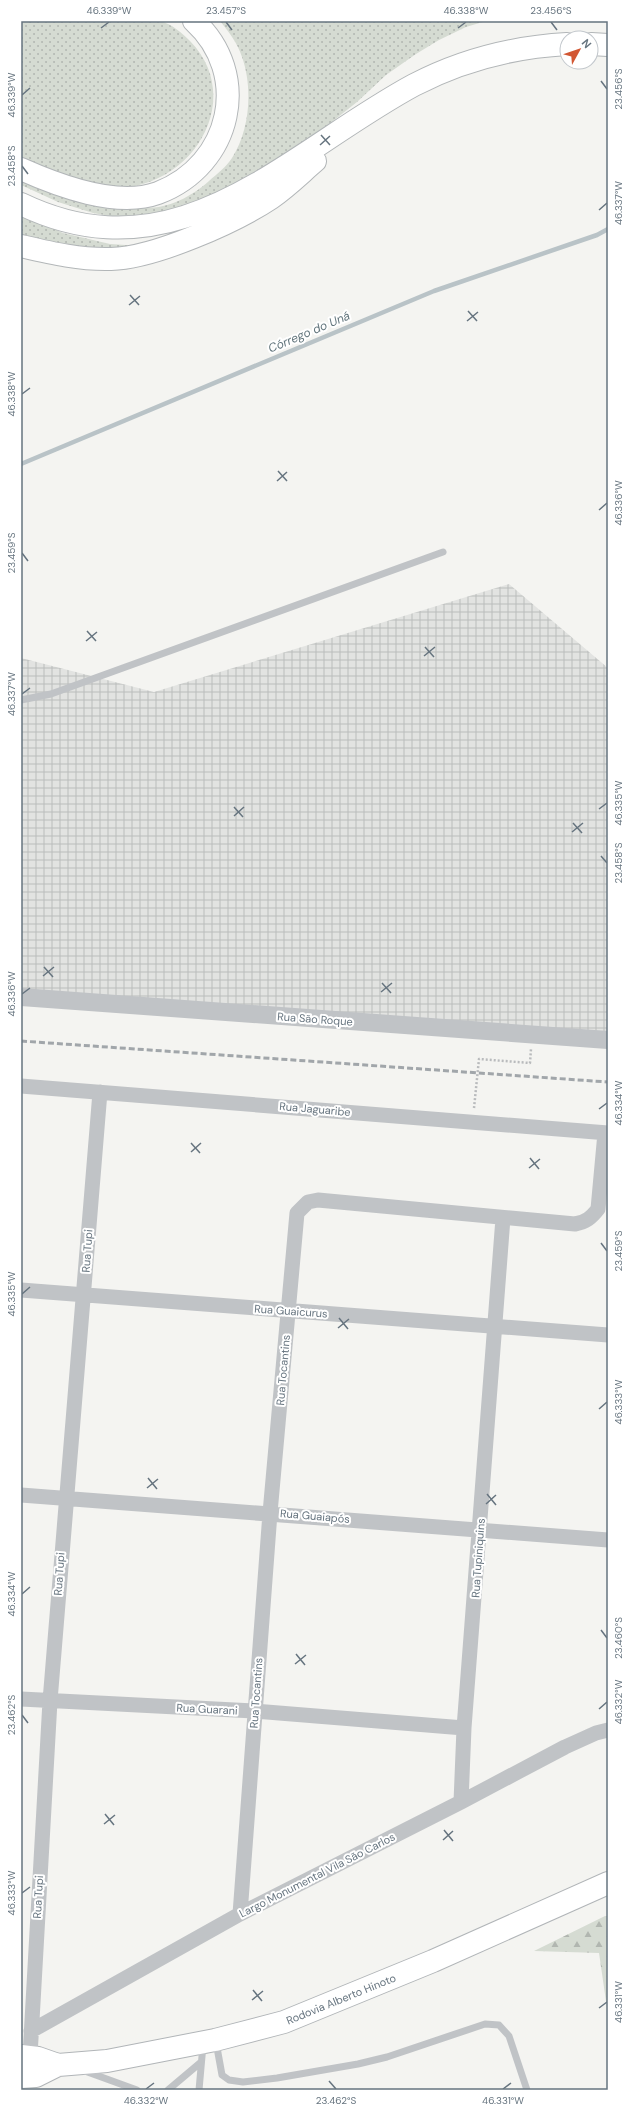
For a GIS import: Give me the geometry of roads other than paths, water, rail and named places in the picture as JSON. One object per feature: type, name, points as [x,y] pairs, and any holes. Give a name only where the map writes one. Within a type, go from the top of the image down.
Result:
[{"type":"main road","points":[[21,169],[48,181],[74,190],[118,197],[158,193],[179,182],[192,172],[207,157],[224,127],[228,109],[226,70],[218,51],[206,32],[194,21]]},
{"type":"main road","points":[[21,204],[63,220],[103,228],[134,228],[164,223],[194,215],[233,199],[338,131],[415,85],[458,65],[496,53],[536,46],[559,45]]},
{"type":"main road","points":[[21,246],[52,254],[85,258],[112,259],[141,254],[181,241],[229,221],[272,197],[315,161],[338,131]]},
{"type":"main road","name":"Rodovia Alberto Hinoto","points":[[21,2077],[36,2076],[64,2065],[107,2061],[209,2041],[284,2022],[360,1992],[608,1883]]},
{"type":"main road","name":"Rodovia Alberto Hinoto","points":[[25,2056],[64,2065]]},
{"type":"street","name":"Rua São Roque","points":[[21,997],[608,1040]]},
{"type":"street","name":"Rua Jaguaribe","points":[[21,1086],[606,1133]]},
{"type":"street","name":"Rua Tupi","points":[[25,2056],[31,2031],[50,1701],[65,1498],[84,1294],[100,1092]]},
{"type":"street","name":"Rua Tocantins","points":[[240,1914],[270,1513],[297,1213],[308,1202],[318,1200],[575,1224],[590,1218],[598,1209],[606,1133]]},
{"type":"street","name":"Rua Tupiniquins","points":[[461,1802],[464,1728],[503,1218]]},
{"type":"street","name":"Rua Guaicurus","points":[[21,1290],[608,1335]]},
{"type":"street","name":"Rua Guaiapós","points":[[21,1495],[608,1540]]},
{"type":"street","name":"Rua Guarani","points":[[21,1698],[50,1701],[254,1711],[464,1728]]},
{"type":"street","name":"Largo Monumental Vila São Carlos","points":[[31,2031],[240,1914],[461,1802],[565,1747],[596,1733],[608,1730]]},
{"type":"lane","points":[[21,700],[51,694],[443,552]]},
{"type":"lane","points":[[209,2041],[222,2075],[229,2080],[243,2082],[277,2078],[387,2057],[457,2032],[485,2024],[494,2024],[504,2029],[509,2036],[526,2090]]},
{"type":"lane","points":[[199,2090],[200,2063],[209,2041]]},
{"type":"lane","points":[[168,2090],[200,2063]]},
{"type":"lane","points":[[64,2065],[137,2090]]},
{"type":"waterway","name":"Córrego do Uná","points":[[21,464],[434,291],[597,235],[608,229]]},
{"type":"railway","points":[[21,1041],[608,1082]]}]
